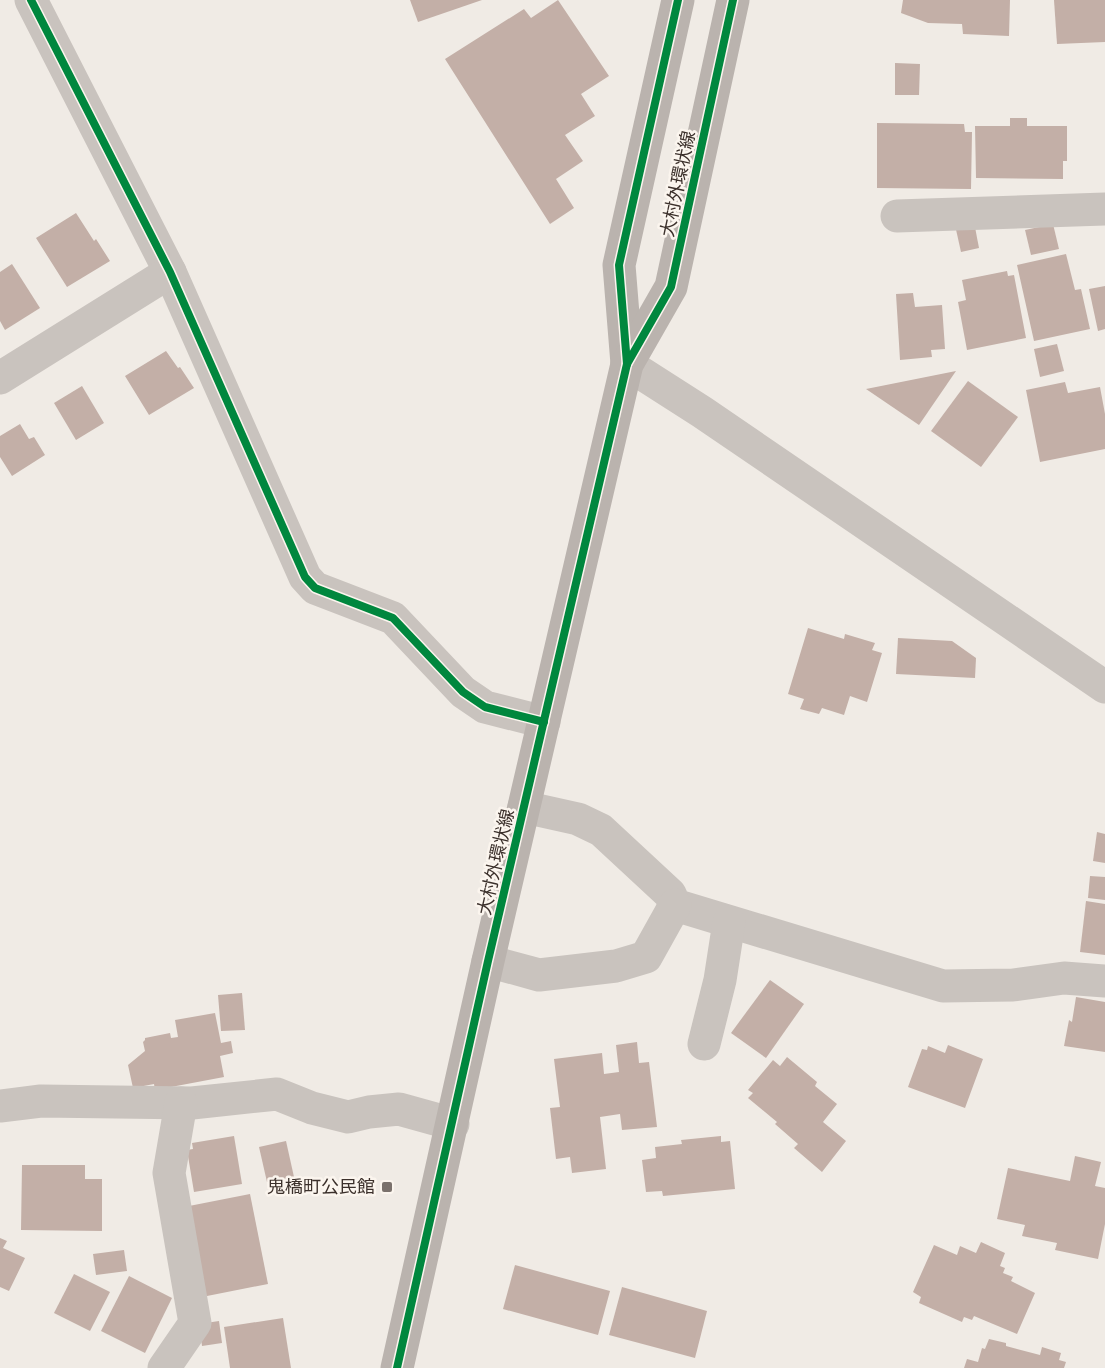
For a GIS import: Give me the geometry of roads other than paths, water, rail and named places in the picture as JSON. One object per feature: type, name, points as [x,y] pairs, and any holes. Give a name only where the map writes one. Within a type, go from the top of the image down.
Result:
[{"type":"main road","name":"大村外環状線","points":[[627,364],[619,265],[678,0]]},
{"type":"main road","name":"大村外環状線","points":[[397,1368],[488,962],[627,364],[671,287],[733,0]]},
{"type":"street","points":[[31,0],[170,272],[305,577],[315,588],[393,618],[463,692],[485,707],[544,722]]},
{"type":"street","points":[[897,216],[1105,209]]},
{"type":"street","points":[[0,378],[170,272]]},
{"type":"street","points":[[627,364],[702,412],[1105,687]]},
{"type":"street","points":[[524,807],[578,819],[601,830],[670,894],[675,905],[729,922],[943,986],[1012,985],[1064,978],[1105,981]]},
{"type":"street","points":[[488,962],[539,975],[616,966],[646,957],[675,905]]},
{"type":"street","points":[[704,1044],[720,980],[729,922]]},
{"type":"street","points":[[0,1106],[41,1101],[181,1103],[277,1094],[312,1108],[348,1118],[369,1112],[399,1109],[453,1124]]},
{"type":"street","points":[[164,1368],[195,1323],[170,1173],[181,1103]]},
{"type":"place","name":"鬼橋町公民館","points":[[387,1187]]}]
